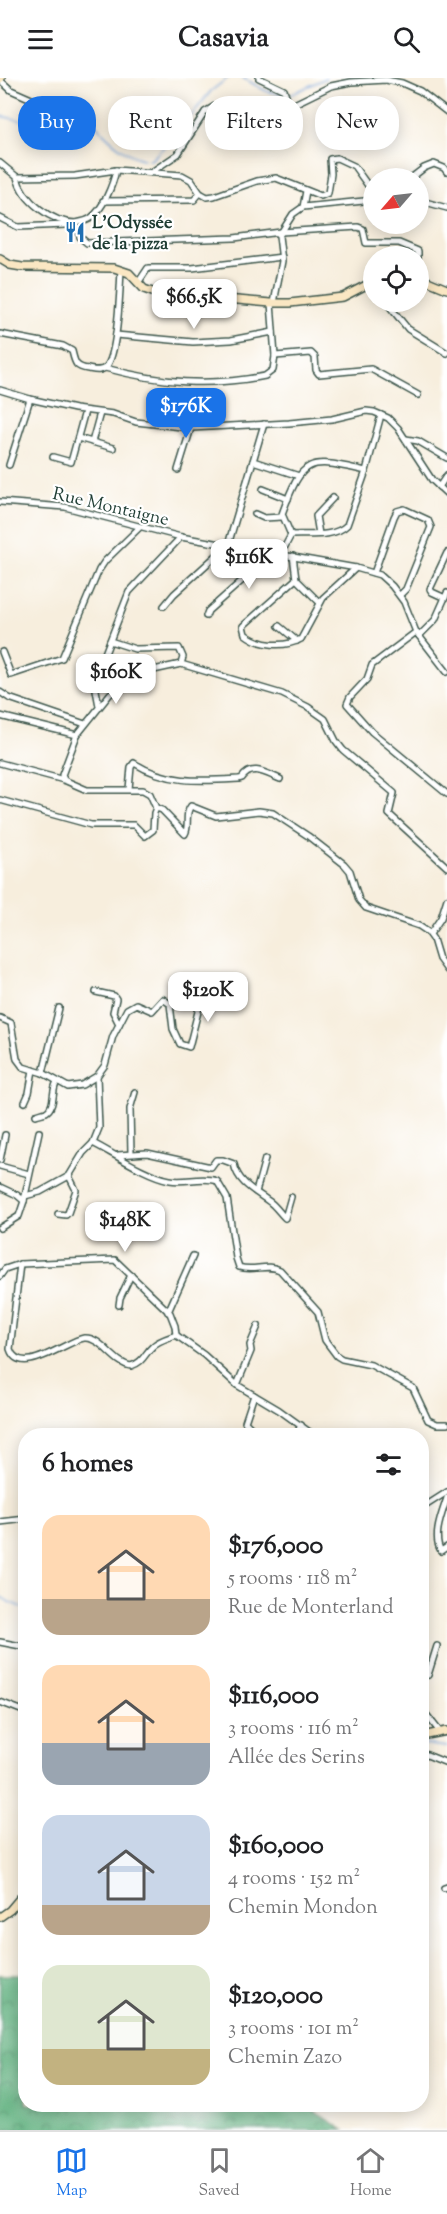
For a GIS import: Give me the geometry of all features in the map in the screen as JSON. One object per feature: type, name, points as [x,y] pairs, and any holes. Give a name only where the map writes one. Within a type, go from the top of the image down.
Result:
[{"type":"main road","points":[[0,259],[10,265],[22,267],[121,270],[129,273],[144,289],[155,293],[188,288],[226,299],[272,303],[343,297],[363,287]]},
{"type":"main road","points":[[429,281],[447,289]]},
{"type":"main road","points":[[429,1735],[444,1732]]},
{"type":"main road","points":[[0,1917],[18,1900]]},
{"type":"street","points":[[259,78],[284,90],[286,96]]},
{"type":"street","points":[[0,79],[11,90],[25,96]]},
{"type":"street","points":[[303,100],[331,86],[351,82],[386,80],[402,83],[420,91],[447,112]]},
{"type":"street","points":[[152,172],[178,154],[205,112]]},
{"type":"street","points":[[17,177],[66,177],[116,170],[182,174],[207,197],[245,184],[276,178],[321,196],[326,195],[331,174],[329,162],[332,158],[337,158],[354,166],[363,180]]},
{"type":"street","points":[[0,163],[17,177],[21,190],[34,203],[45,212],[75,223],[82,240],[90,243],[224,239],[281,232],[360,227],[364,231],[366,243],[409,246]]},
{"type":"street","points":[[424,168],[434,164],[444,168],[447,172]]},
{"type":"street","points":[[0,218],[18,227],[66,225],[91,218],[113,185],[116,170]]},
{"type":"street","points":[[303,207],[306,191]]},
{"type":"street","points":[[103,201],[194,200],[200,193]]},
{"type":"street","points":[[105,368],[175,382],[212,383],[265,376],[273,370],[275,356],[272,303],[282,257],[279,240],[281,232],[293,214],[303,207],[363,201]]},
{"type":"street","points":[[429,204],[447,208]]},
{"type":"street","points":[[138,283],[148,268],[192,268],[282,257]]},
{"type":"street","points":[[0,334],[67,347],[72,351],[77,366],[98,371],[105,368],[109,362],[116,335],[121,270]]},
{"type":"street","points":[[394,312],[408,329],[447,353]]},
{"type":"street","points":[[116,335],[193,342],[231,340],[273,332]]},
{"type":"street","points":[[275,356],[312,353],[315,357],[316,370],[320,374],[374,369],[418,395]]},
{"type":"street","points":[[0,390],[85,411],[113,414],[136,422],[191,428],[332,419],[366,411],[381,415],[393,422],[406,438],[432,480],[447,494]]},
{"type":"street","points":[[9,465],[30,399]]},
{"type":"street","points":[[53,457],[71,462],[85,411]]},
{"type":"street","points":[[92,442],[100,413]]},
{"type":"street","points":[[291,535],[340,531],[347,525],[366,471],[381,415]]},
{"type":"street","points":[[164,606],[228,545],[264,424]]},
{"type":"street","points":[[178,470],[191,428]]},
{"type":"street","points":[[78,438],[113,448]]},
{"type":"street","points":[[406,438],[418,441],[447,458]]},
{"type":"street","points":[[253,461],[299,476]]},
{"type":"street","points":[[291,535],[282,517],[299,476],[306,467],[320,463],[366,471]]},
{"type":"street","points":[[439,487],[447,476]]},
{"type":"street","points":[[263,489],[288,499]]},
{"type":"street","points":[[319,534],[316,516],[333,498]]},
{"type":"street","name":"Rue Montaigne","points":[[0,502],[65,507],[139,528],[181,537],[293,556],[374,573],[386,580],[400,595],[417,634],[447,672]]},
{"type":"street","points":[[374,573],[398,511],[404,509],[428,520],[431,527],[429,537],[406,589],[400,595]]},
{"type":"street","points":[[255,514],[264,519],[282,517]]},
{"type":"street","points":[[2,652],[11,675],[62,658],[99,570],[105,561],[139,528]]},
{"type":"street","points":[[281,554],[291,535]]},
{"type":"street","points":[[99,706],[97,674],[129,592],[181,537]]},
{"type":"street","points":[[206,616],[208,610],[273,553]]},
{"type":"street","points":[[447,553],[430,589],[432,592],[446,596],[435,620],[372,665],[367,679],[350,697],[347,704],[372,732],[447,794]]},
{"type":"street","points":[[293,556],[296,579],[320,603]]},
{"type":"street","points":[[296,579],[244,624],[245,634],[260,644],[286,644],[304,637],[320,603],[356,568]]},
{"type":"street","points":[[279,626],[297,641]]},
{"type":"street","points":[[110,641],[135,649],[179,648],[183,657],[181,664]]},
{"type":"street","points":[[63,780],[62,775],[77,735],[99,706],[134,675],[181,664],[282,694],[321,714],[338,745],[394,793],[390,814],[447,867]]},
{"type":"street","points":[[0,692],[9,698],[85,724]]},
{"type":"street","points":[[0,716],[77,735]]},
{"type":"street","points":[[0,763],[63,780],[87,790],[129,789],[148,792],[156,808],[162,810],[185,834],[188,810],[191,806],[216,816],[260,811],[273,813],[344,864],[350,871],[359,900],[366,908],[419,926],[430,934],[447,970]]},
{"type":"street","points":[[129,789],[131,767],[134,763],[163,777],[186,781],[239,779],[246,771],[251,770],[280,779]]},
{"type":"street","points":[[0,800],[91,825],[134,825],[145,836],[153,830],[156,808]]},
{"type":"street","points":[[430,934],[441,918],[447,899]]},
{"type":"street","points":[[96,992],[114,996],[116,999],[114,1012],[119,1024]]},
{"type":"street","points":[[0,1018],[11,1023],[18,1062],[23,1067],[43,1073],[57,1082],[73,1087],[91,1081],[105,1065],[113,1036],[127,1009],[132,1005],[141,1005],[152,1011],[163,999],[170,1004],[173,1029],[180,1044],[189,1047],[203,992]]},
{"type":"street","points":[[43,1073],[59,1008]]},
{"type":"street","points":[[25,1102],[33,1070]]},
{"type":"street","points":[[24,1199],[69,1176],[82,1153],[93,1143],[99,1128],[97,1076]]},
{"type":"street","points":[[36,1115],[46,1112],[51,1106],[54,1086],[57,1082]]},
{"type":"street","points":[[131,1153],[130,1109],[135,1092]]},
{"type":"street","points":[[0,1228],[19,1216],[39,1132]]},
{"type":"street","points":[[0,1160],[5,1135]]},
{"type":"street","points":[[93,1143],[160,1177],[179,1181],[217,1181],[224,1190],[229,1206],[239,1267],[245,1269],[273,1267],[280,1270],[318,1312],[325,1340],[337,1356],[371,1365],[406,1383],[416,1391],[428,1420],[436,1424],[447,1424]]},
{"type":"street","points":[[116,1155],[147,1153],[211,1167],[216,1160],[234,1164],[235,1170],[246,1186],[273,1204],[285,1218],[291,1197]]},
{"type":"street","points":[[256,1192],[265,1159]]},
{"type":"street","points":[[0,1166],[29,1174]]},
{"type":"street","points":[[200,1180],[201,1166]]},
{"type":"street","points":[[58,1214],[68,1213],[76,1190],[69,1176]]},
{"type":"street","points":[[0,1187],[24,1199]]},
{"type":"street","points":[[168,1312],[193,1256]]},
{"type":"street","points":[[0,1276],[5,1269],[20,1264],[110,1260],[119,1263],[168,1312],[176,1326],[176,1335]]},
{"type":"street","points":[[20,1264],[10,1349],[12,1355],[18,1359],[24,1361],[46,1356],[74,1341],[87,1338],[96,1341],[121,1362],[132,1366],[143,1361],[157,1343],[176,1335]]},
{"type":"street","points":[[119,1305],[131,1275]]},
{"type":"street","points":[[237,1385],[258,1326]]},
{"type":"street","points":[[176,1335],[204,1355],[237,1385],[305,1428]]},
{"type":"street","points":[[250,1428],[244,1422],[254,1395]]},
{"type":"street","points":[[429,1503],[447,1492]]},
{"type":"street","points":[[447,1498],[439,1522],[438,1543],[441,1551],[447,1547]]},
{"type":"street","points":[[0,1522],[18,1520]]},
{"type":"street","points":[[0,1642],[18,1645]]},
{"type":"street","points":[[429,1672],[437,1646]]},
{"type":"street","points":[[0,1702],[18,1709]]},
{"type":"street","points":[[429,1716],[444,1732]]},
{"type":"street","points":[[429,1756],[447,1763]]},
{"type":"green space","points":[[0,1975],[18,1975],[18,2112],[315,2112],[344,2130],[0,2130]]},
{"type":"waterway","points":[[0,116],[51,126],[92,124],[128,153],[151,160],[179,131],[211,91],[228,78]]},
{"type":"waterway","points":[[243,78],[266,91],[283,95]]},
{"type":"waterway","points":[[290,95],[326,78]]},
{"type":"waterway","points":[[0,1596],[18,1606]]},
{"type":"waterway","points":[[429,1745],[447,1747]]},
{"type":"place","name":"L'Odyssée de la pizza","points":[[75,232]]}]
